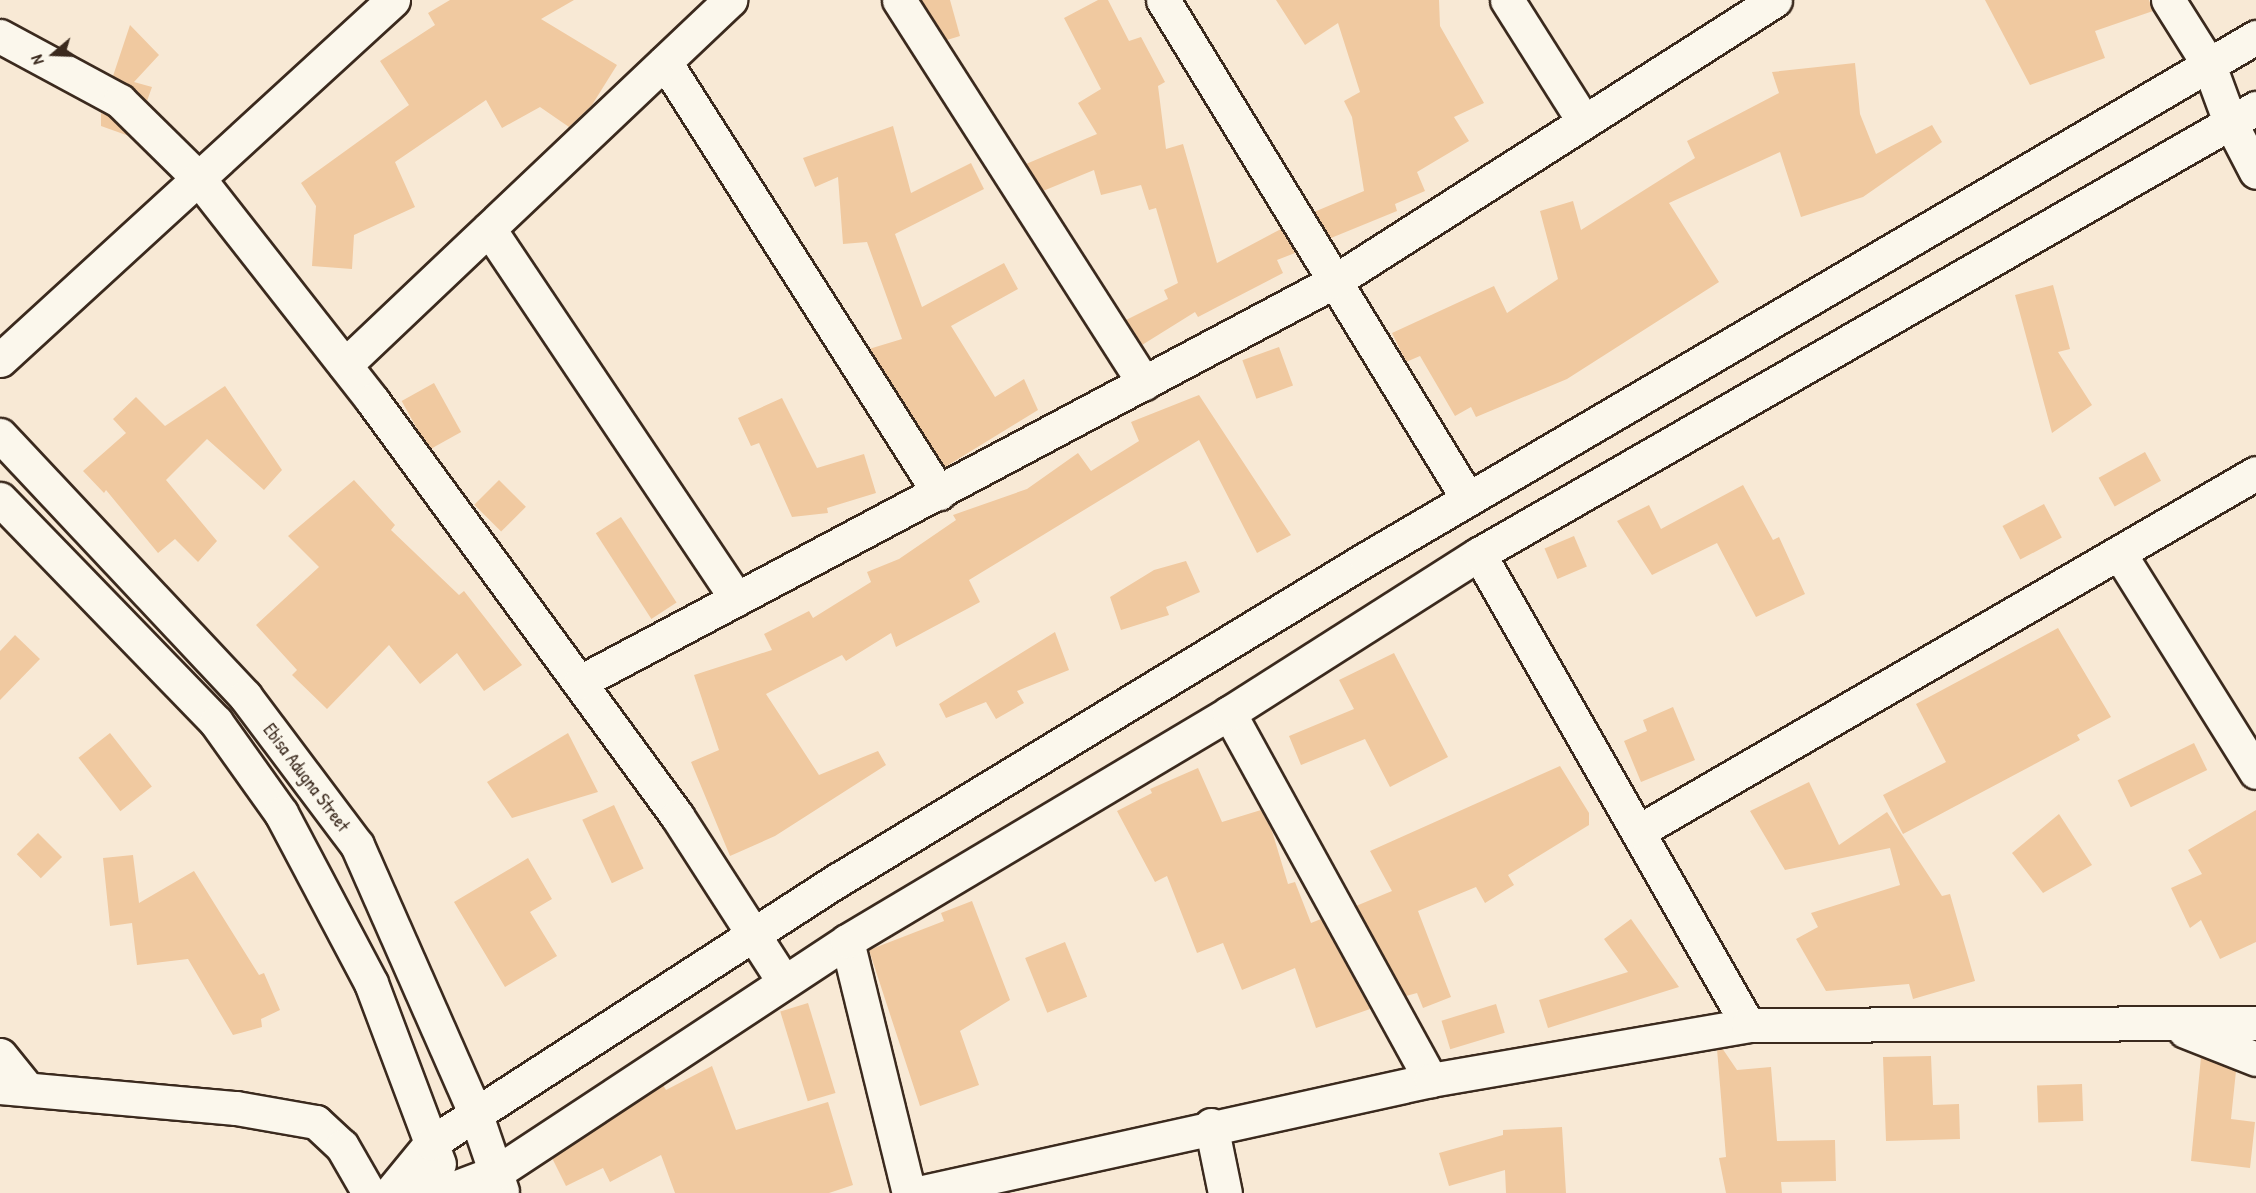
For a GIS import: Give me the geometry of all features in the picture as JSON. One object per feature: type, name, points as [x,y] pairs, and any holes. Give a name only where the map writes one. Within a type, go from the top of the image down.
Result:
[{"type":"street","points":[[0,360],[393,0]]},
{"type":"street","points":[[345,365],[730,0]]},
{"type":"street","points":[[899,0],[1144,383]]},
{"type":"street","points":[[1162,0],[1468,499]]},
{"type":"street","points":[[1507,0],[1584,122]]},
{"type":"street","points":[[580,682],[1335,281],[1775,0]]},
{"type":"street","points":[[2168,0],[2243,115],[2256,172]]},
{"type":"street","points":[[2,36],[120,101],[198,178],[345,365],[580,682],[677,816],[784,982]]},
{"type":"street","points":[[386,1191],[431,1143],[753,935],[1468,499],[2256,37]]},
{"type":"street","points":[[665,62],[939,493]]},
{"type":"street","points":[[0,1055],[13,1087],[236,1108],[315,1122],[386,1191],[449,1191],[499,1183],[784,982],[847,941],[1229,713],[1479,554],[2243,115]]},
{"type":"street","points":[[489,229],[737,599]]},
{"type":"street","name":"Ebisa Adugna Street","points":[[0,435],[245,696],[357,845],[476,1115],[499,1183]]},
{"type":"street","points":[[1639,831],[2256,473]]},
{"type":"street","points":[[0,499],[216,722],[281,813],[371,983],[449,1191]]},
{"type":"street","points":[[2119,553],[2256,772]]},
{"type":"street","points":[[1479,554],[1748,1025]]},
{"type":"street","points":[[1229,713],[1431,1080]]},
{"type":"street","points":[[847,941],[909,1193]]},
{"type":"street","points":[[918,1193],[1211,1125],[1431,1080],[1748,1025],[2256,1023]]},
{"type":"street","points":[[2169,1024],[2256,1059]]},
{"type":"street","points":[[1211,1125],[1225,1193]]},
{"type":"building","points":[[450,0],[574,0],[541,19],[617,65],[592,105],[569,127],[540,107],[502,128],[486,100],[395,162],[415,207],[354,235],[352,269],[312,266],[316,206],[301,183],[409,105],[380,61],[435,25],[428,13]]},
{"type":"building","points":[[921,0],[950,0],[960,36],[947,40]]},
{"type":"building","points":[[1098,0],[1108,0],[1129,41],[1141,37],[1165,82],[1158,86],[1166,149],[1183,144],[1217,263],[1281,229],[1295,253],[1277,260],[1283,273],[1198,317],[1195,312],[1142,345],[1126,320],[1168,299],[1164,290],[1178,283],[1156,208],[1149,210],[1141,185],[1101,195],[1094,170],[1043,191],[1026,164],[1097,134],[1078,103],[1101,89],[1064,18]]},
{"type":"building","points":[[1276,0],[1439,0],[1440,26],[1484,103],[1454,117],[1469,141],[1417,172],[1425,191],[1395,204],[1397,211],[1331,238],[1314,212],[1364,191],[1352,117],[1344,101],[1360,92],[1338,23],[1305,45]]},
{"type":"building","points":[[1985,0],[2149,0],[2153,11],[2095,31],[2105,58],[2030,85]]},
{"type":"building","points":[[130,25],[159,55],[134,82],[152,87],[147,101],[113,76]]},
{"type":"building","points":[[1855,63],[1860,114],[1876,154],[1932,125],[1942,142],[1863,197],[1801,217],[1780,152],[1669,203],[1719,282],[1567,379],[1476,417],[1471,407],[1455,416],[1420,356],[1406,362],[1392,333],[1494,286],[1507,313],[1558,279],[1540,211],[1573,201],[1581,230],[1695,158],[1687,141],[1779,93],[1772,72]]},
{"type":"building","points":[[101,113],[109,116],[129,136],[101,126]]},
{"type":"building","points":[[893,126],[911,193],[971,163],[984,189],[895,234],[922,307],[1004,263],[1018,289],[951,326],[995,397],[1024,379],[1038,410],[945,467],[869,349],[902,339],[867,242],[843,244],[838,177],[815,187],[803,158]]},
{"type":"building","points":[[2053,285],[2070,349],[2058,352],[2092,405],[2052,433],[2015,295]]},
{"type":"building","points":[[1279,347],[1293,386],[1256,399],[1242,360]]},
{"type":"building","points":[[434,383],[461,432],[429,450],[402,401]]},
{"type":"building","points":[[225,386],[282,470],[264,490],[207,439],[166,480],[217,541],[198,562],[175,539],[158,553],[106,490],[104,493],[83,471],[126,433],[113,419],[136,397],[165,426]]},
{"type":"building","points":[[1199,395],[1291,535],[1257,553],[1199,440],[969,580],[980,602],[896,647],[891,633],[846,661],[842,655],[766,694],[819,775],[878,751],[886,765],[775,836],[730,856],[691,762],[719,750],[694,675],[772,650],[764,634],[809,611],[813,618],[871,582],[867,572],[899,559],[956,520],[953,515],[1027,489],[1078,453],[1091,471],[1139,441],[1131,422]]},
{"type":"building","points":[[782,398],[817,468],[864,454],[876,493],[827,508],[828,513],[792,517],[759,443],[751,446],[738,418]]},
{"type":"building","points":[[2145,452],[2161,481],[2115,507],[2099,478]]},
{"type":"building","points":[[354,480],[395,525],[391,530],[459,595],[464,591],[522,665],[484,691],[457,653],[420,684],[389,645],[327,709],[292,675],[297,670],[256,625],[319,567],[288,536]]},
{"type":"building","points":[[499,480],[526,507],[501,532],[474,505]]},
{"type":"building","points":[[1743,485],[1773,540],[1779,537],[1805,594],[1756,617],[1717,543],[1652,575],[1617,521],[1649,505],[1661,529]]},
{"type":"building","points":[[2044,504],[2062,538],[2020,560],[2003,526]]},
{"type":"building","points":[[621,517],[677,603],[651,619],[596,533]]},
{"type":"building","points":[[1574,536],[1587,566],[1557,579],[1545,549]]},
{"type":"building","points":[[1186,561],[1200,592],[1166,607],[1169,615],[1121,630],[1110,597],[1154,570]]},
{"type":"building","points":[[2058,628],[2111,717],[2077,735],[2080,740],[1903,834],[1883,795],[1946,762],[1916,704]]},
{"type":"building","points":[[1055,632],[1069,670],[1017,691],[1024,703],[996,719],[986,702],[946,718],[939,704]]},
{"type":"building","points":[[15,635],[40,659],[0,700],[0,651]]},
{"type":"building","points":[[1394,653],[1448,757],[1390,787],[1365,739],[1301,765],[1289,736],[1354,709],[1339,680]]},
{"type":"building","points":[[1673,707],[1695,760],[1641,782],[1624,741],[1647,731],[1643,720]]},
{"type":"building","points":[[110,733],[152,787],[120,811],[78,758]]},
{"type":"building","points":[[568,733],[598,792],[512,818],[487,782]]},
{"type":"building","points":[[2194,743],[2207,770],[2131,807],[2118,780]]},
{"type":"building","points":[[1560,766],[1589,813],[1589,825],[1508,875],[1514,885],[1485,903],[1476,887],[1418,911],[1451,997],[1423,1008],[1417,993],[1406,996],[1356,906],[1392,891],[1370,851]]},
{"type":"building","points":[[1198,768],[1222,822],[1261,810],[1272,831],[1288,884],[1295,882],[1311,923],[1321,919],[1370,1009],[1316,1028],[1295,968],[1242,990],[1223,943],[1197,953],[1167,876],[1155,882],[1117,811],[1152,793],[1150,789]]},
{"type":"building","points":[[1809,782],[1839,845],[1887,812],[1942,896],[1950,894],[1975,981],[1913,999],[1909,984],[1826,991],[1796,939],[1818,927],[1811,913],[1900,885],[1890,848],[1785,870],[1750,811]]},
{"type":"building","points":[[614,805],[644,868],[612,883],[582,820]]},
{"type":"building","points":[[2256,810],[2256,942],[2220,959],[2201,920],[2190,928],[2171,888],[2202,874],[2188,850]]},
{"type":"building","points":[[2059,814],[2092,865],[2043,893],[2012,853]]},
{"type":"building","points":[[38,833],[62,857],[41,878],[17,854]]},
{"type":"building","points":[[133,855],[139,903],[194,871],[259,975],[264,973],[280,1010],[261,1019],[262,1027],[233,1035],[188,959],[137,965],[132,923],[110,926],[103,858]]},
{"type":"building","points":[[528,858],[552,899],[530,912],[557,956],[505,987],[454,902]]},
{"type":"building","points":[[972,901],[1010,1000],[960,1031],[979,1085],[920,1106],[869,950],[944,921],[941,913]]},
{"type":"building","points":[[1631,919],[1679,987],[1548,1028],[1539,1000],[1628,972],[1604,939]]},
{"type":"building","points":[[1065,942],[1087,997],[1047,1013],[1025,958]]},
{"type":"building","points":[[808,1003],[835,1093],[808,1101],[780,1011]]},
{"type":"building","points":[[1496,1004],[1505,1033],[1450,1049],[1441,1021]]},
{"type":"building","points":[[1722,1048],[1737,1070],[1771,1067],[1777,1141],[1835,1140],[1836,1181],[1781,1182],[1782,1193],[1726,1193],[1719,1158],[1726,1157],[1717,1049]]},
{"type":"building","points":[[1931,1056],[1933,1105],[1959,1104],[1960,1139],[1886,1141],[1883,1057]]},
{"type":"building","points":[[2201,1057],[2236,1071],[2231,1119],[2255,1122],[2250,1168],[2191,1161]]},
{"type":"building","points":[[712,1066],[736,1130],[828,1102],[853,1185],[829,1193],[675,1193],[661,1155],[610,1182],[603,1168],[566,1186],[552,1158],[663,1085],[666,1090]]},
{"type":"building","points":[[2082,1084],[2083,1121],[2038,1123],[2037,1086]]},
{"type":"building","points":[[1562,1127],[1566,1193],[1506,1193],[1505,1170],[1449,1186],[1439,1153],[1503,1135],[1503,1130]]}]
